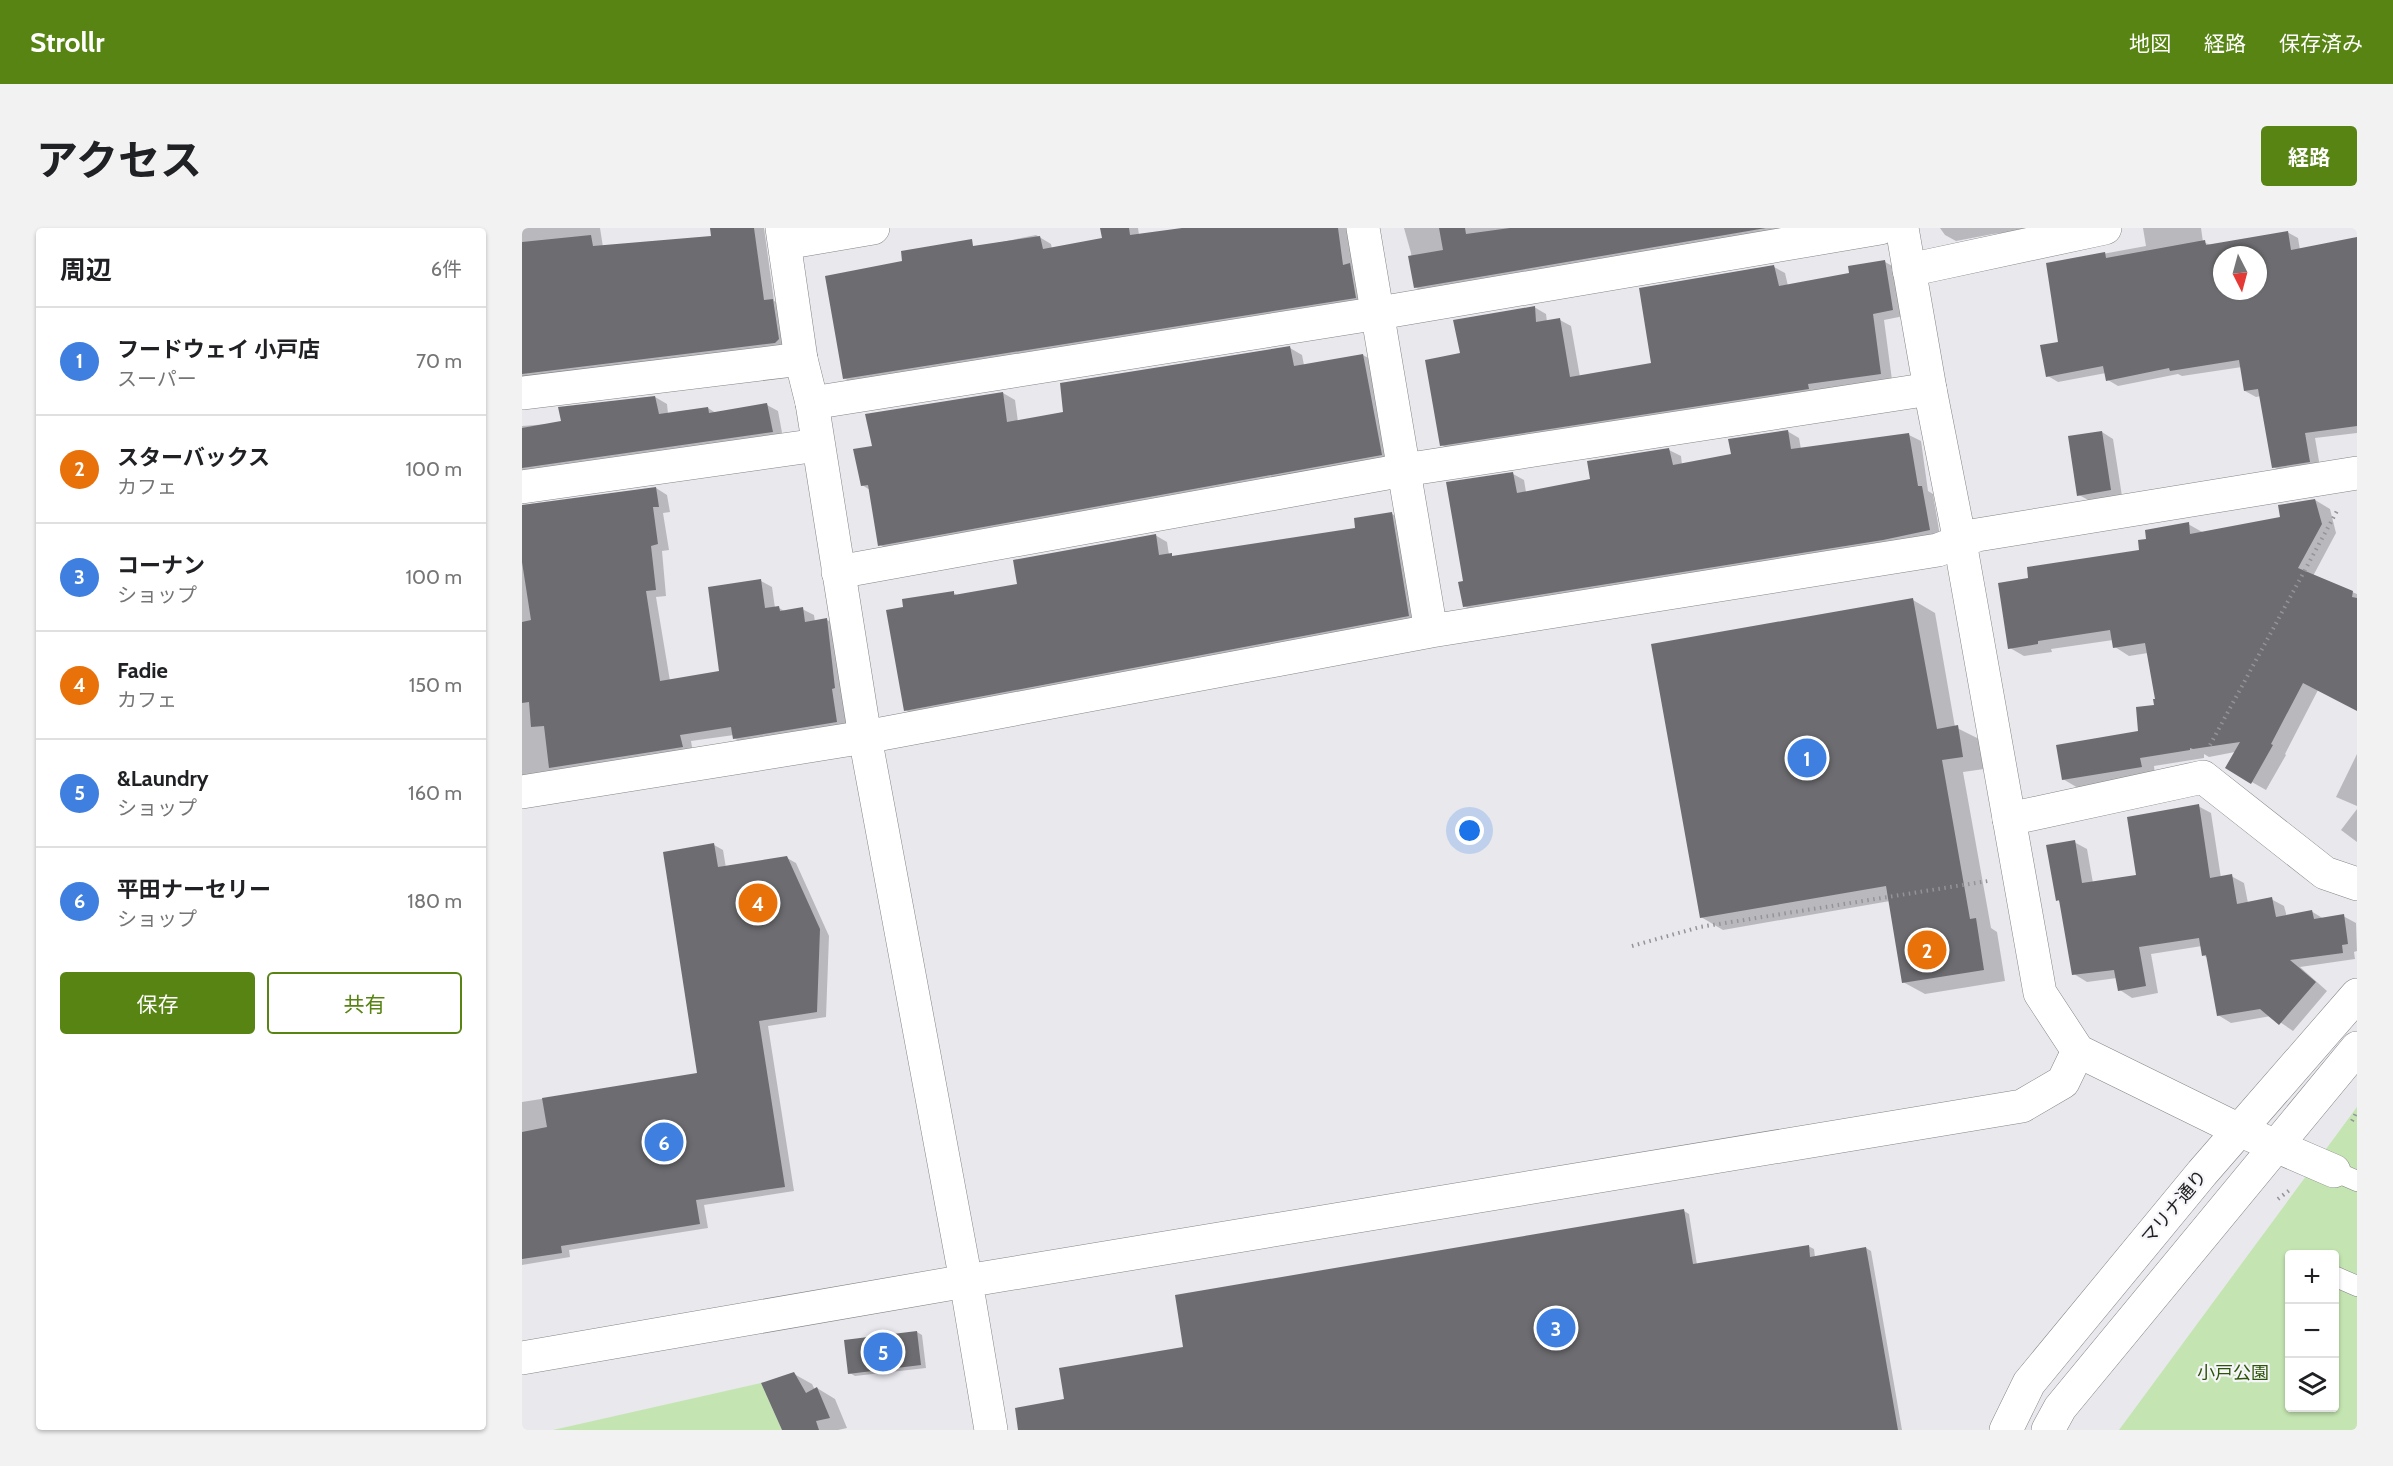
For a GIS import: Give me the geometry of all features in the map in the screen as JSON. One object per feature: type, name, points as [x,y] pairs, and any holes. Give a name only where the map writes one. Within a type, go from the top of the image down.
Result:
[{"type":"street","points":[[873,228],[783,236],[801,359],[812,403],[865,737],[966,1281],[991,1430]]},
{"type":"street","points":[[1364,228],[1431,631]]},
{"type":"street","points":[[812,403],[1378,314],[1880,228]]},
{"type":"street","points":[[1902,228],[2040,993],[2078,1051],[2239,1130],[2346,1176]]},
{"type":"street","points":[[1909,270],[2105,228]]},
{"type":"street","points":[[522,393],[801,359]]},
{"type":"street","points":[[838,572],[1404,470],[1930,389]]},
{"type":"street","points":[[522,487],[818,445]]},
{"type":"street","points":[[522,792],[865,737],[1431,631],[1938,550],[1977,535],[2357,473]]},
{"type":"street","points":[[2009,819],[2203,777],[2325,873],[2357,884]]},
{"type":"street","name":"マリナ通り","points":[[2006,1430],[2028,1383],[2202,1173],[2357,995]]},
{"type":"street","points":[[2048,1430],[2060,1408],[2357,1048]]},
{"type":"street","points":[[522,1358],[966,1281],[2022,1106],[2062,1082],[2078,1051]]},
{"type":"lane","points":[[2339,1278],[2357,1286]]},
{"type":"path","points":[[2203,777],[2202,759],[2340,504]]},
{"type":"path","points":[[1632,946],[1700,927],[1996,879]]},
{"type":"path","points":[[2352,1121],[2357,1111]]},
{"type":"path","points":[[2272,1203],[2299,1184]]},
{"type":"green space","name":"小戸公園","points":[[2357,1107],[2357,1430],[2119,1430]]},
{"type":"green space","points":[[761,1383],[782,1430],[553,1430]]},
{"type":"building","points":[[710,228],[754,228],[764,300],[773,299],[779,339],[775,343],[522,374],[522,242],[591,235],[593,246],[711,236]]},
{"type":"building","points":[[1100,228],[1129,228],[1130,235],[1182,228],[1338,228],[1343,265],[1350,263],[1356,298],[843,379],[825,276],[902,261],[901,251],[972,239],[973,246],[1040,236],[1043,249],[1102,238]]},
{"type":"building","points":[[1439,228],[1465,228],[1466,234],[1510,228],[1766,228],[1414,288],[1408,256],[1443,250]]},
{"type":"building","points":[[2288,231],[2291,250],[2357,237],[2357,426],[2305,433],[2310,462],[2272,468],[2258,389],[2244,391],[2239,360],[2170,371],[2169,368],[2106,381],[2103,366],[2046,377],[2040,345],[2058,342],[2046,263],[2105,252],[2106,258],[2205,240],[2206,245]]},
{"type":"building","points":[[1885,260],[1893,310],[1873,314],[1881,374],[1808,384],[1809,389],[1440,446],[1425,360],[1460,353],[1453,320],[1535,306],[1536,322],[1560,318],[1570,377],[1651,363],[1639,288],[1774,265],[1779,286],[1849,273],[1848,266]]},
{"type":"building","points":[[1290,346],[1294,366],[1363,354],[1382,455],[878,546],[868,485],[861,486],[853,449],[872,446],[865,414],[1003,392],[1007,422],[1063,412],[1060,383]]},
{"type":"building","points":[[655,396],[659,414],[708,407],[709,413],[767,403],[773,432],[522,468],[522,428],[561,421],[558,407]]},
{"type":"building","points":[[1788,430],[1791,449],[1909,433],[1918,486],[1922,486],[1930,530],[1883,540],[1463,607],[1458,582],[1463,581],[1446,482],[1513,472],[1517,493],[1590,479],[1587,461],[1669,448],[1673,465],[1731,454],[1728,439]]},
{"type":"building","points":[[2102,431],[2111,490],[2077,496],[2068,436]]},
{"type":"building","points":[[656,487],[659,507],[653,507],[658,544],[651,546],[656,590],[646,591],[660,681],[719,671],[708,587],[761,579],[765,608],[779,606],[780,611],[803,607],[805,622],[827,618],[835,688],[832,689],[837,722],[733,739],[731,727],[680,735],[683,747],[549,768],[544,726],[531,727],[529,702],[522,703],[522,622],[531,620],[522,562],[522,505]]},
{"type":"building","points":[[2315,499],[2322,524],[2298,568],[2353,591],[2352,597],[2357,598],[2357,711],[2303,683],[2251,784],[2225,768],[2240,742],[2190,748],[2190,750],[2140,758],[2142,767],[2062,780],[2056,745],[2138,731],[2136,707],[2154,705],[2153,699],[2155,699],[2145,643],[2113,648],[2110,630],[2038,641],[2038,644],[2008,649],[1998,583],[2028,578],[2027,567],[2139,550],[2138,540],[2146,539],[2145,530],[2189,522],[2190,534],[2280,517],[2278,505]]},
{"type":"building","points":[[1392,512],[1409,616],[904,711],[886,610],[903,607],[902,599],[954,591],[954,595],[1017,584],[1013,560],[1156,534],[1159,555],[1172,553],[1172,556],[1355,528],[1354,518]]},
{"type":"building","points":[[1913,598],[1937,729],[1958,725],[1963,757],[1942,760],[1970,919],[1976,918],[1984,970],[1902,983],[1886,886],[1700,918],[1651,644]]},
{"type":"building","points":[[2199,804],[2210,878],[2232,874],[2237,904],[2272,897],[2276,917],[2312,910],[2314,919],[2344,914],[2348,944],[2342,945],[2343,953],[2290,960],[2316,982],[2279,1025],[2260,1009],[2217,1016],[2206,955],[2202,956],[2199,938],[2139,947],[2146,986],[2118,991],[2114,970],[2072,975],[2059,900],[2056,901],[2046,845],[2075,840],[2082,883],[2136,875],[2127,817]]},
{"type":"building","points":[[714,843],[718,867],[787,856],[820,929],[817,1012],[759,1021],[785,1187],[696,1200],[700,1224],[561,1246],[562,1253],[522,1259],[522,1132],[547,1127],[542,1098],[697,1073],[663,852]]},
{"type":"building","points":[[1684,1209],[1693,1264],[1809,1245],[1810,1257],[1866,1247],[1898,1430],[1018,1430],[1015,1408],[1064,1399],[1059,1368],[1183,1347],[1175,1295]]},
{"type":"building","points":[[917,1331],[921,1365],[848,1374],[844,1340]]},
{"type":"building","points":[[794,1372],[806,1393],[817,1387],[830,1418],[816,1421],[819,1430],[782,1430],[761,1383]]},
{"type":"place","name":"フードウェイ 小戸店","points":[[1807,758]]},
{"type":"place","name":"Fadie","points":[[758,903]]},
{"type":"place","name":"スターバックス","points":[[1927,950]]},
{"type":"place","name":"平田ナーセリー","points":[[664,1142]]},
{"type":"place","name":"コーナン","points":[[1556,1328]]},
{"type":"place","name":"&Laundry","points":[[883,1352]]}]
